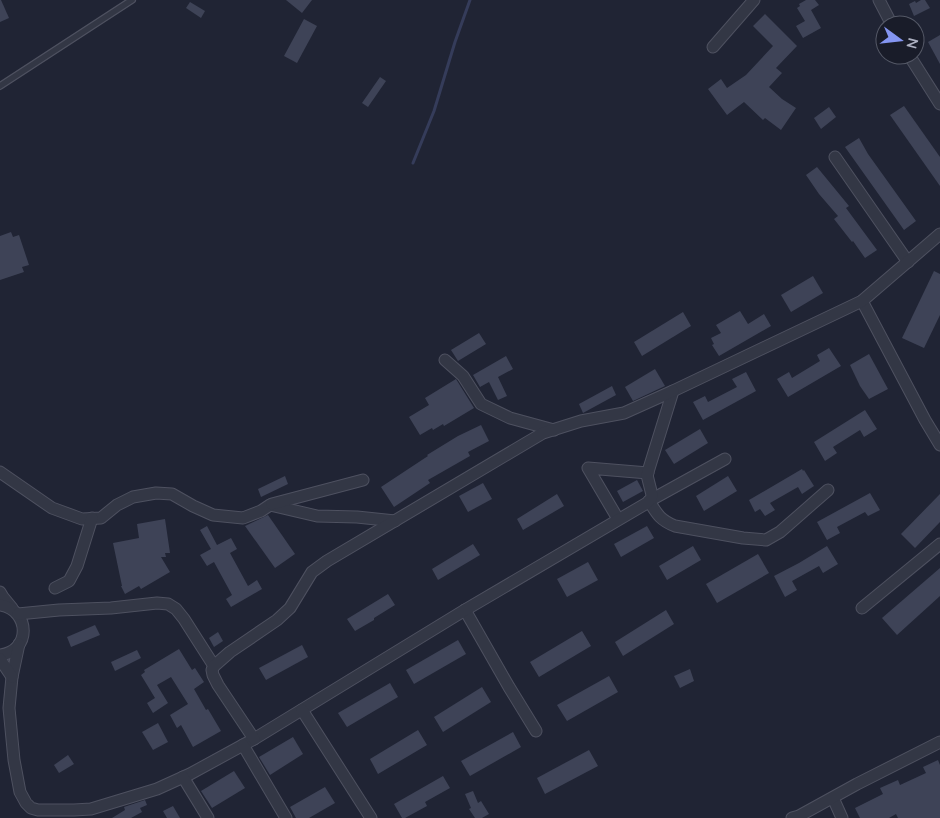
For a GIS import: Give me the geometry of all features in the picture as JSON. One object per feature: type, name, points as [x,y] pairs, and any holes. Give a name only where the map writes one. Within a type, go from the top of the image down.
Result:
[{"type":"street","points":[[713,47],[754,0]]},
{"type":"street","points":[[879,0],[887,15]]},
{"type":"street","points":[[915,65],[940,104]]},
{"type":"street","points":[[835,157],[908,262]]},
{"type":"street","points":[[254,739],[218,685],[212,670],[230,652],[277,620],[290,608],[312,572],[327,561],[543,433],[581,421],[624,413],[862,300],[940,234]]},
{"type":"street","points":[[862,300],[940,445]]},
{"type":"street","points":[[445,360],[463,376],[481,404],[510,418],[554,430]]},
{"type":"street","points":[[649,501],[652,495],[647,475],[673,391]]},
{"type":"street","points":[[0,592],[22,619],[24,625],[12,677],[10,708],[16,776],[20,792],[31,808],[38,810],[91,809],[157,789],[183,778],[254,739],[618,519],[725,459]]},
{"type":"street","points":[[618,519],[588,468],[648,473]]},
{"type":"street","points":[[0,472],[52,508],[82,519],[101,518],[117,505],[133,497],[156,493],[172,494],[213,515],[243,518],[261,511],[270,505],[363,480]]},
{"type":"street","points":[[649,501],[659,517],[674,526],[766,540],[780,532],[828,490]]},
{"type":"street","points":[[270,505],[317,516],[357,517],[395,521]]},
{"type":"street","points":[[56,588],[69,580],[78,566],[92,518]]},
{"type":"street","points":[[862,608],[940,544]]},
{"type":"street","points":[[0,605],[7,606],[16,612],[111,608],[157,603],[168,604],[176,609],[184,619],[214,666]]},
{"type":"street","points":[[465,610],[536,731]]},
{"type":"street","points":[[0,655],[10,652],[19,644]]},
{"type":"street","points":[[0,659],[12,677]]},
{"type":"street","points":[[302,710],[371,818]]},
{"type":"street","points":[[792,818],[800,816],[940,742]]},
{"type":"street","points":[[243,745],[286,818]]},
{"type":"street","points":[[183,778],[208,818]]},
{"type":"street","points":[[832,798],[842,818]]},
{"type":"lane","points":[[0,86],[132,0]]},
{"type":"building","points":[[0,0],[9,18],[0,22]]},
{"type":"building","points":[[286,0],[312,0],[302,13]]},
{"type":"building","points":[[806,0],[815,0],[819,5],[811,10],[821,28],[803,38],[796,26],[805,21],[797,8],[800,6],[799,4]]},
{"type":"building","points":[[925,0],[930,8],[914,15],[909,4],[915,1],[916,3]]},
{"type":"building","points":[[190,2],[205,11],[201,18],[186,8]]},
{"type":"building","points":[[765,14],[797,46],[776,68],[782,73],[769,87],[796,108],[781,130],[765,118],[763,120],[744,102],[727,115],[708,89],[721,79],[727,88],[746,75],[773,46],[753,26]]},
{"type":"building","points":[[304,19],[317,26],[297,63],[284,56]]},
{"type":"building","points":[[940,35],[940,64],[928,42]]},
{"type":"building","points":[[380,77],[386,81],[368,107],[362,103]]},
{"type":"building","points":[[904,106],[940,157],[940,186],[890,115]]},
{"type":"building","points":[[829,107],[836,117],[821,129],[814,118]]},
{"type":"building","points":[[859,138],[868,154],[916,221],[904,230],[845,147]]},
{"type":"building","points":[[817,167],[849,206],[846,208],[877,250],[865,258],[834,219],[838,216],[806,175]]},
{"type":"building","points":[[11,232],[13,237],[19,235],[29,265],[22,267],[24,272],[0,280],[0,236]]},
{"type":"building","points":[[934,271],[940,274],[940,315],[924,348],[902,338]]},
{"type":"building","points":[[813,276],[823,293],[791,312],[781,295]]},
{"type":"building","points":[[740,311],[748,324],[764,314],[771,326],[719,356],[712,345],[714,344],[711,338],[721,333],[716,325]]},
{"type":"building","points":[[683,312],[691,326],[642,356],[634,342]]},
{"type":"building","points":[[479,333],[486,344],[458,361],[451,350]]},
{"type":"building","points":[[829,348],[841,366],[788,397],[777,379],[789,372],[792,378],[820,361],[817,355]]},
{"type":"building","points":[[869,354],[888,389],[869,399],[860,386],[850,365]]},
{"type":"building","points":[[506,356],[513,369],[498,377],[507,396],[498,400],[489,382],[480,387],[473,375]]},
{"type":"building","points":[[655,369],[665,386],[633,401],[625,387]]},
{"type":"building","points":[[746,372],[756,391],[703,420],[693,402],[705,396],[708,402],[737,387],[732,379]]},
{"type":"building","points":[[456,379],[474,408],[444,426],[443,424],[433,430],[432,428],[420,435],[409,417],[429,405],[425,398]]},
{"type":"building","points":[[612,386],[616,395],[583,413],[579,404]]},
{"type":"building","points":[[865,410],[877,429],[864,437],[860,430],[833,447],[837,453],[825,461],[814,442]]},
{"type":"building","points":[[481,425],[489,441],[468,452],[470,456],[428,480],[430,483],[394,507],[381,487],[427,455],[458,436]]},
{"type":"building","points":[[700,429],[708,443],[674,464],[665,450]]},
{"type":"building","points":[[802,469],[814,486],[802,494],[798,487],[770,503],[775,510],[765,516],[760,509],[755,512],[749,500]]},
{"type":"building","points":[[285,476],[288,484],[261,497],[258,489]]},
{"type":"building","points":[[728,476],[737,491],[704,511],[696,496]]},
{"type":"building","points":[[637,480],[643,491],[623,502],[617,491]]},
{"type":"building","points":[[483,483],[492,499],[468,512],[459,496]]},
{"type":"building","points":[[870,493],[880,510],[868,516],[865,512],[837,527],[840,533],[827,540],[817,522]]},
{"type":"building","points":[[557,494],[564,506],[523,530],[517,519]]},
{"type":"building","points":[[940,494],[940,522],[915,548],[901,534]]},
{"type":"building","points":[[268,515],[295,554],[275,568],[245,526]]},
{"type":"building","points":[[165,519],[170,553],[165,553],[166,557],[161,557],[170,572],[141,589],[139,586],[125,594],[121,586],[113,543],[139,538],[137,524]]},
{"type":"building","points":[[207,526],[217,545],[231,538],[237,549],[230,553],[248,586],[257,580],[262,589],[231,607],[226,599],[232,595],[214,562],[207,566],[200,555],[211,549],[200,530]]},
{"type":"building","points":[[647,526],[654,538],[621,557],[614,544]]},
{"type":"building","points":[[473,544],[480,555],[438,580],[432,569]]},
{"type":"building","points":[[693,546],[701,560],[667,580],[659,566]]},
{"type":"building","points":[[827,546],[838,564],[823,573],[819,566],[792,581],[797,590],[785,597],[774,576]]},
{"type":"building","points":[[758,554],[769,573],[717,603],[706,584]]},
{"type":"building","points":[[588,562],[598,580],[567,597],[557,579]]},
{"type":"building","points":[[940,568],[940,596],[897,635],[882,618]]},
{"type":"building","points":[[388,594],[395,605],[355,631],[347,619]]},
{"type":"building","points":[[666,610],[674,624],[623,656],[615,642]]},
{"type":"building","points":[[95,625],[100,635],[71,647],[67,637]]},
{"type":"building","points":[[582,631],[591,646],[539,677],[530,662]]},
{"type":"building","points":[[218,632],[223,641],[214,647],[209,638]]},
{"type":"building","points":[[458,640],[466,654],[414,684],[406,670]]},
{"type":"building","points":[[302,645],[308,657],[266,680],[259,668]]},
{"type":"building","points":[[179,649],[192,670],[195,668],[204,682],[194,689],[221,731],[193,747],[181,725],[177,728],[170,715],[188,704],[171,677],[157,685],[168,703],[153,713],[147,703],[155,698],[141,675],[145,672],[144,670]]},
{"type":"building","points":[[137,650],[141,658],[115,671],[111,662]]},
{"type":"building","points":[[690,669],[694,681],[680,688],[674,676]]},
{"type":"building","points":[[609,676],[618,692],[567,721],[557,705]]},
{"type":"building","points":[[390,683],[398,697],[347,727],[338,713]]},
{"type":"building","points":[[482,687],[491,702],[443,732],[434,717]]},
{"type":"building","points":[[158,723],[168,742],[153,750],[142,732]]},
{"type":"building","points":[[418,730],[427,745],[378,774],[370,759]]},
{"type":"building","points":[[513,732],[521,747],[470,776],[461,761]]},
{"type":"building","points":[[293,737],[303,754],[270,775],[259,757]]},
{"type":"building","points":[[589,750],[598,766],[545,794],[537,778]]},
{"type":"building","points":[[68,755],[74,764],[59,773],[54,765]]},
{"type":"building","points":[[938,760],[940,765],[940,818],[898,818],[896,814],[889,818],[860,818],[855,808],[883,794],[880,788],[898,780],[900,785],[926,773],[923,767]]},
{"type":"building","points":[[234,771],[245,788],[212,808],[201,791]]},
{"type":"building","points":[[443,776],[450,788],[425,802],[427,806],[402,818],[394,804]]},
{"type":"building","points":[[325,787],[335,803],[309,818],[296,818],[290,807]]},
{"type":"building","points":[[473,791],[478,803],[481,801],[489,814],[482,818],[475,818],[469,809],[471,808],[465,794]]},
{"type":"building","points":[[145,800],[147,805],[140,808],[142,812],[131,818],[112,818],[125,810],[124,807]]},
{"type":"building","points":[[173,806],[180,818],[167,818],[163,811]]},
{"type":"waterway","points":[[413,163],[434,111],[470,0]]}]
